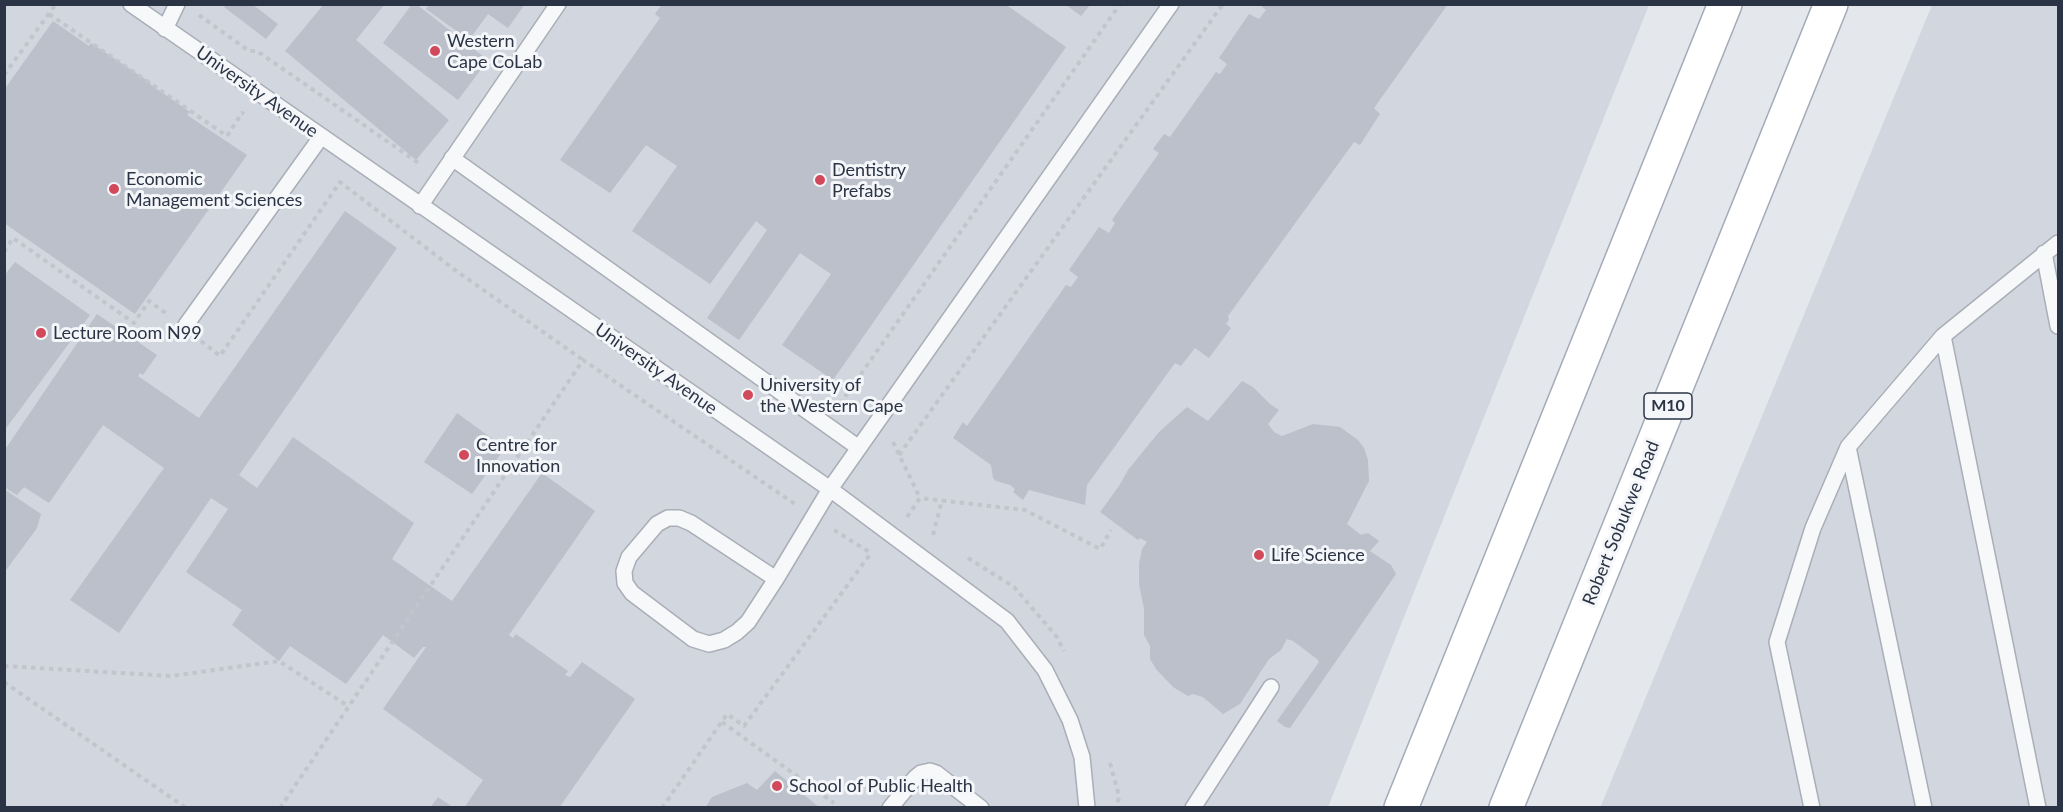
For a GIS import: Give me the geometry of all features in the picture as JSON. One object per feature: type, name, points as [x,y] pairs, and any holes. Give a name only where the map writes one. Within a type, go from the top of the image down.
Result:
[{"type":"main road","points":[[1401,807],[1725,4]]},
{"type":"main road","name":"Robert Sobukwe Road","points":[[1506,807],[1831,4]]},
{"type":"lane","name":"University Avenue","points":[[131,4],[830,489],[1007,621],[1045,670],[1070,720],[1082,757],[1088,807]]},
{"type":"lane","points":[[165,29],[177,4]]},
{"type":"lane","points":[[420,206],[558,4]]},
{"type":"lane","points":[[776,579],[691,523],[679,518],[668,518],[657,524],[629,556],[624,571],[625,583],[632,593],[693,639],[709,644],[724,640],[743,627],[776,579],[830,489],[1171,4]]},
{"type":"lane","points":[[190,330],[321,137]]},
{"type":"lane","points":[[452,158],[860,448]]},
{"type":"lane","points":[[1812,807],[1777,642],[1814,528],[1848,447],[1943,336],[2058,243]]},
{"type":"lane","points":[[2044,253],[2058,327]]},
{"type":"lane","points":[[1943,336],[2038,807]]},
{"type":"lane","points":[[1848,447],[1924,807]]},
{"type":"lane","points":[[1192,807],[1271,687]]},
{"type":"lane","points":[[890,807],[915,778],[921,773],[930,771],[936,773],[981,807]]},
{"type":"path","points":[[4,75],[56,4]]},
{"type":"path","points":[[842,401],[1120,4]]},
{"type":"path","points":[[899,455],[1223,4]]},
{"type":"path","points":[[49,14],[227,136],[242,113],[251,119]]},
{"type":"path","points":[[331,176],[455,270],[583,360],[814,516],[879,557],[920,498],[1025,510],[1100,549],[1111,530]]},
{"type":"path","points":[[190,330],[220,356],[340,182]]},
{"type":"path","points":[[4,252],[13,238],[134,323],[149,301],[167,315]]},
{"type":"path","points":[[280,807],[583,360]]},
{"type":"path","points":[[662,807],[727,714],[744,726],[871,553]]},
{"type":"path","points":[[4,666],[171,676],[279,660],[348,706]]},
{"type":"path","points":[[4,682],[186,807]]},
{"type":"path","points":[[722,722],[834,803]]},
{"type":"shaded area","name":"University of the Western Cape","points":[[5,5],[1649,5],[1328,807],[5,808]]},
{"type":"shaded area","points":[[1932,5],[2058,5],[2058,807],[1600,808]]},
{"type":"building","points":[[227,4],[252,4],[278,24],[266,39],[224,7]]},
{"type":"building","points":[[324,4],[385,4],[356,40],[449,120],[416,160],[285,51]]},
{"type":"building","name":"Western Cape CoLab","points":[[412,4],[416,4],[488,60],[458,100],[383,43]]},
{"type":"building","points":[[429,4],[525,4],[508,28],[488,14],[469,40],[426,9]]},
{"type":"building","name":"Dentistry Prefabs","points":[[662,4],[1005,4],[1066,47],[833,380],[782,345],[831,274],[800,253],[739,340],[707,318],[767,230],[756,221],[710,284],[632,231],[677,166],[646,145],[610,193],[560,160],[660,18],[655,14]]},
{"type":"building","points":[[1263,4],[1448,4],[1374,108],[1380,114],[1360,145],[1354,142],[1228,316],[1229,320],[1226,324],[1231,328],[1209,358],[1195,348],[1181,366],[1175,363],[1087,485],[1085,505],[1029,490],[1023,500],[1013,492],[1015,489],[1010,485],[993,478],[991,465],[953,438],[963,422],[967,426],[1066,285],[1071,287],[1078,277],[1069,270],[1099,227],[1109,233],[1115,223],[1112,220],[1159,153],[1153,149],[1164,134],[1170,137],[1216,72],[1220,74],[1227,64],[1219,58],[1249,14],[1259,19],[1266,10],[1261,6]]},
{"type":"building","points":[[1066,5],[1090,5],[1081,16]]},
{"type":"building","name":"Economic Management Sciences","points":[[53,21],[89,46],[91,43],[151,83],[190,112],[187,115],[247,155],[135,314],[4,223],[4,90]]},
{"type":"building","points":[[345,211],[397,248],[239,475],[257,488],[293,437],[414,523],[392,559],[452,601],[542,473],[595,511],[509,635],[513,638],[516,634],[568,671],[565,675],[570,677],[582,662],[635,699],[559,808],[464,808],[483,780],[383,709],[426,647],[423,647],[414,658],[383,635],[346,684],[290,646],[279,661],[232,625],[242,610],[186,572],[228,509],[211,498],[119,633],[70,600],[164,468],[103,425],[49,503],[24,487],[17,495],[4,487],[4,451],[97,314],[157,355],[143,375],[140,373],[138,376],[199,418]]},
{"type":"building","name":"Lecture Room N99","points":[[15,262],[90,315],[4,431],[4,276]]},
{"type":"building","name":"Life Science","points":[[1242,381],[1253,387],[1279,410],[1268,424],[1274,432],[1282,436],[1313,424],[1340,427],[1358,440],[1368,460],[1369,481],[1347,524],[1361,535],[1368,533],[1379,541],[1370,551],[1391,565],[1396,574],[1290,728],[1277,721],[1319,662],[1317,659],[1287,639],[1281,650],[1269,659],[1240,704],[1223,714],[1203,697],[1193,694],[1188,696],[1173,687],[1150,659],[1150,646],[1144,635],[1144,609],[1139,584],[1139,564],[1142,549],[1147,542],[1140,538],[1138,540],[1100,512],[1128,470],[1159,432],[1187,407],[1208,421]]},
{"type":"building","name":"Centre for Innovation","points":[[457,413],[505,448],[472,494],[424,462]]},
{"type":"building","points":[[4,489],[41,514],[37,528],[4,573]]},
{"type":"building","name":"School of Public Health","points":[[775,771],[820,808],[705,808],[712,797],[747,783],[757,790]]},
{"type":"building","points":[[438,797],[454,808],[430,808]]},
{"type":"place","name":"Western Cape CoLab","points":[[435,51]]},
{"type":"place","name":"Dentistry Prefabs","points":[[820,180]]},
{"type":"place","name":"Economic Management Sciences","points":[[114,189]]},
{"type":"place","name":"Lecture Room N99","points":[[41,333]]},
{"type":"place","name":"University of the Western Cape","points":[[748,395]]},
{"type":"place","name":"Centre for Innovation","points":[[464,455]]},
{"type":"place","name":"Life Science","points":[[1259,555]]},
{"type":"place","name":"School of Public Health","points":[[777,786]]}]
